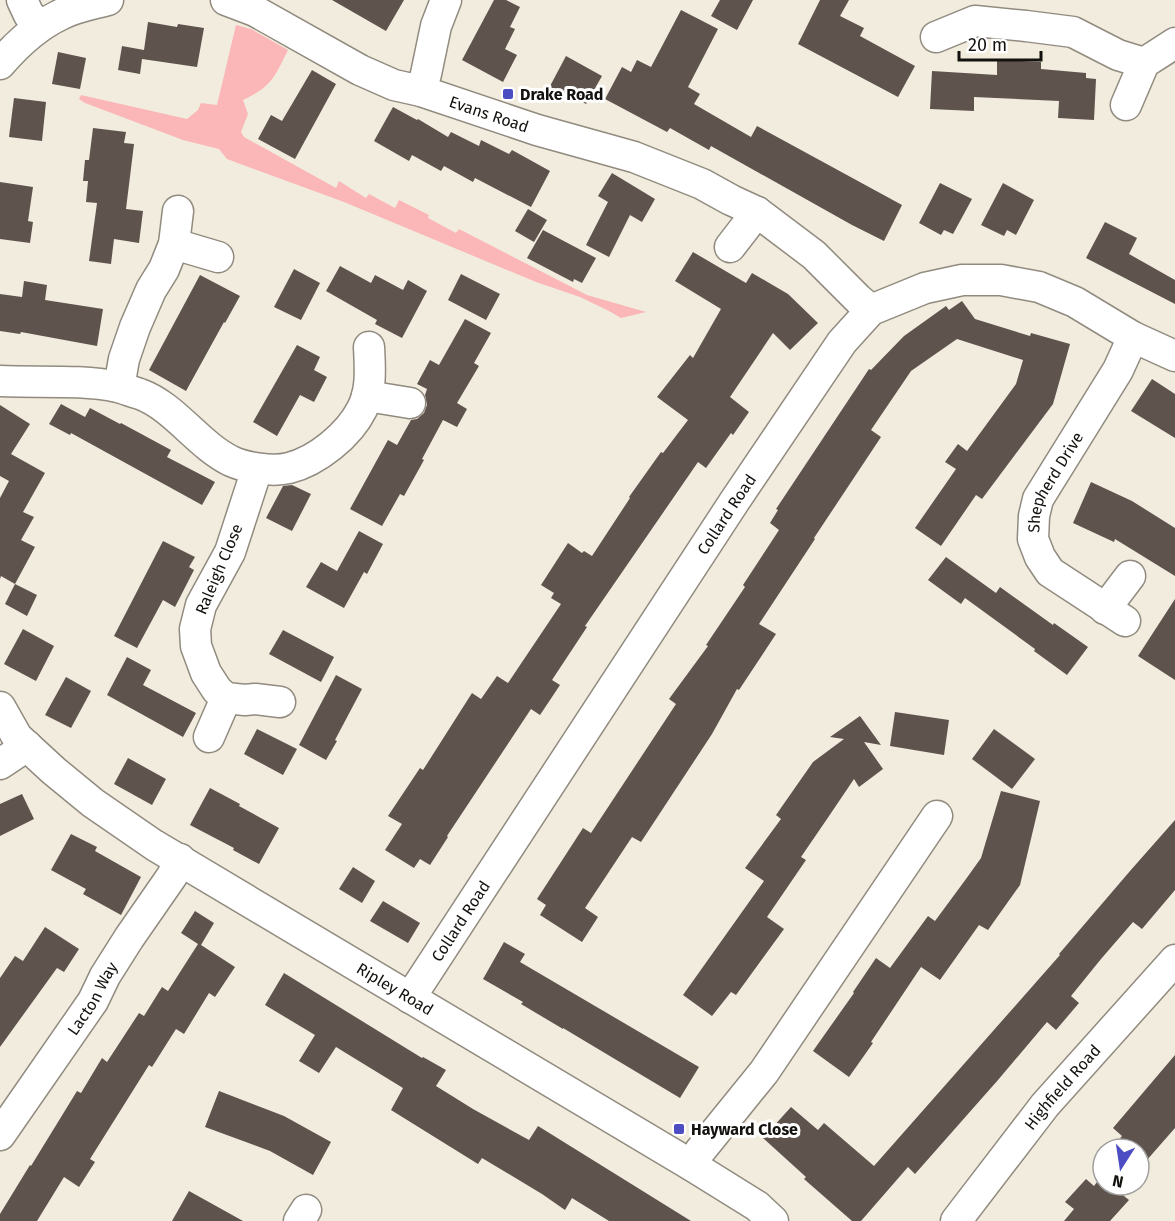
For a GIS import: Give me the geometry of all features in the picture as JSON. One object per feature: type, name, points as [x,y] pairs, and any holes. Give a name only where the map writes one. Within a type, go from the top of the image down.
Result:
[{"type":"street","points":[[22,0],[29,15],[41,26]]},
{"type":"street","points":[[0,64],[14,48],[41,26],[64,13],[108,0]]},
{"type":"street","name":"Evans Road","points":[[226,0],[255,11],[360,70],[393,85],[421,91],[537,130],[634,157],[702,184],[731,201],[758,212],[814,255],[871,310]]},
{"type":"street","points":[[421,91],[436,26],[446,0]]},
{"type":"street","points":[[936,37],[971,10],[1026,26],[1073,32],[1119,55],[1144,63]]},
{"type":"street","points":[[1126,105],[1144,63],[1175,43]]},
{"type":"street","points":[[119,387],[124,359],[135,327],[174,244],[178,211]]},
{"type":"street","points":[[730,248],[758,212]]},
{"type":"street","points":[[174,244],[218,257]]},
{"type":"street","name":"Collard Road","points":[[410,998],[734,502],[842,342],[871,310],[925,288],[962,280],[1001,279],[1039,287],[1076,302],[1133,337],[1175,356]]},
{"type":"street","name":"Shepherd Drive","points":[[1130,576],[1115,615],[1050,572],[1040,557],[1034,538],[1034,516],[1038,499],[1118,370],[1133,337]]},
{"type":"street","points":[[0,381],[73,382],[119,387],[144,396],[162,406],[211,448],[232,461],[257,469],[288,468],[316,456],[336,441],[352,424],[367,396],[370,371],[369,347]]},
{"type":"street","points":[[367,396],[410,403]]},
{"type":"street","name":"Raleigh Close","points":[[226,698],[206,673],[196,646],[195,629],[201,605],[230,552],[257,469]]},
{"type":"street","points":[[209,737],[226,698],[280,702]]},
{"type":"street","name":"Ripley Road","points":[[0,707],[17,737],[54,771],[93,803],[154,844],[691,1165],[757,1206],[774,1221]]},
{"type":"street","points":[[0,764],[27,746]]},
{"type":"street","points":[[691,1165],[764,1072],[937,816]]},
{"type":"street","name":"Lacton Way","points":[[0,1135],[93,1000],[105,976],[172,876],[180,860]]},
{"type":"street","name":"Highfield Road","points":[[956,1221],[1045,1105],[1175,960]]},
{"type":"shaded area","points":[[236,25],[251,29],[288,50],[271,80],[243,100],[248,114],[241,132],[244,137],[336,188],[339,181],[366,198],[369,194],[395,208],[399,200],[429,215],[428,218],[456,233],[459,229],[587,295],[646,312],[621,318],[580,297],[536,282],[344,202],[227,159],[219,149],[183,140],[79,99],[81,95],[187,119],[198,110],[201,103],[217,105]]},
{"type":"building","points":[[332,0],[404,0],[386,31]]},
{"type":"building","points":[[494,0],[506,0],[520,7],[510,27],[515,29],[505,49],[517,55],[503,82],[462,60]]},
{"type":"building","points":[[720,0],[753,0],[737,30],[711,16]]},
{"type":"building","points":[[820,0],[849,0],[840,16],[864,28],[860,36],[915,66],[898,97],[798,44]]},
{"type":"building","points":[[681,10],[718,29],[688,87],[700,94],[694,104],[751,137],[757,126],[902,205],[884,241],[711,146],[709,150],[670,128],[667,132],[605,99],[622,67],[631,72],[637,60],[651,67]]},
{"type":"building","points":[[148,22],[177,27],[178,24],[204,28],[197,67],[142,59],[140,74],[118,70],[122,46],[144,50]]},
{"type":"building","points":[[58,52],[86,58],[80,89],[52,84]]},
{"type":"building","points":[[566,56],[602,76],[586,104],[573,96],[571,100],[549,88]]},
{"type":"building","points":[[997,60],[1041,62],[1041,69],[1086,73],[1086,78],[1096,79],[1094,120],[1058,118],[1059,101],[974,97],[974,111],[930,109],[932,71],[997,75]]},
{"type":"building","points":[[312,70],[336,84],[295,159],[258,139],[271,115],[282,121]]},
{"type":"building","points":[[14,98],[46,102],[42,141],[9,137]]},
{"type":"building","points":[[393,107],[448,137],[451,132],[479,146],[481,140],[509,154],[512,150],[550,171],[531,207],[475,178],[473,182],[444,166],[441,171],[412,155],[409,161],[374,141]]},
{"type":"building","points":[[93,128],[126,132],[124,143],[134,144],[126,209],[143,211],[139,243],[114,239],[111,264],[89,261],[97,203],[86,202],[88,181],[83,181],[85,160],[89,160]]},
{"type":"building","points":[[612,173],[655,199],[642,222],[630,215],[609,257],[586,245],[608,202],[598,196]]},
{"type":"building","points":[[0,182],[33,187],[28,221],[33,222],[30,243],[0,239]]},
{"type":"building","points":[[940,183],[972,199],[953,234],[944,230],[941,235],[919,223]]},
{"type":"building","points":[[1003,183],[1034,200],[1016,235],[1007,230],[1004,236],[981,225]]},
{"type":"building","points":[[528,209],[547,220],[534,242],[515,231]]},
{"type":"building","points":[[1105,222],[1137,238],[1129,254],[1175,280],[1175,304],[1086,258]]},
{"type":"building","points":[[543,230],[596,258],[582,283],[574,279],[573,282],[527,258]]},
{"type":"building","points":[[693,252],[746,283],[752,273],[788,294],[818,323],[790,350],[773,333],[730,397],[749,412],[706,468],[698,462],[585,626],[587,627],[552,680],[560,685],[540,715],[531,709],[430,865],[420,859],[414,868],[385,850],[402,824],[388,816],[420,768],[423,770],[472,693],[481,699],[497,676],[508,683],[561,604],[551,598],[554,593],[541,585],[568,543],[582,553],[584,551],[592,556],[629,497],[661,452],[663,453],[688,420],[657,397],[690,355],[693,358],[721,309],[675,281]]},
{"type":"building","points":[[340,266],[371,283],[375,275],[403,290],[408,280],[427,291],[402,338],[375,324],[377,320],[326,291]]},
{"type":"building","points":[[294,269],[320,283],[301,320],[274,307]]},
{"type":"building","points":[[461,274],[500,294],[486,320],[448,300]]},
{"type":"building","points":[[200,275],[240,296],[186,391],[149,370]]},
{"type":"building","points":[[24,281],[47,285],[45,300],[103,309],[97,346],[21,332],[20,334],[0,331],[0,294],[22,297]]},
{"type":"building","points":[[962,301],[975,319],[1030,336],[1031,333],[1070,344],[1053,404],[982,499],[976,495],[941,546],[915,528],[956,469],[945,462],[958,444],[967,451],[1016,384],[1023,360],[957,339],[911,371],[871,430],[881,437],[759,624],[776,634],[739,690],[737,689],[712,734],[641,842],[632,837],[585,908],[598,917],[582,942],[540,915],[546,905],[537,899],[583,828],[591,833],[676,704],[669,699],[708,646],[706,645],[745,587],[743,585],[779,530],[770,523],[778,510],[776,509],[869,369],[871,370],[904,336],[946,306],[949,310]]},
{"type":"building","points":[[465,319],[491,333],[474,363],[479,366],[457,403],[467,409],[457,427],[443,420],[404,496],[400,494],[382,526],[350,509],[388,440],[397,445],[411,420],[417,419],[424,413],[427,405],[425,395],[427,389],[417,384],[430,360],[439,365]]},
{"type":"building","points":[[297,345],[320,357],[314,370],[327,377],[314,402],[300,395],[277,436],[253,422]]},
{"type":"building","points":[[1152,379],[1175,394],[1175,438],[1131,411]]},
{"type":"building","points":[[61,404],[85,417],[90,408],[171,450],[167,457],[215,482],[202,505],[71,433],[70,435],[49,424]]},
{"type":"building","points":[[0,405],[30,424],[11,454],[45,473],[23,512],[34,517],[21,540],[35,547],[15,584],[1,576],[0,579],[0,498],[9,481],[0,476]]},
{"type":"building","points":[[1091,482],[1132,501],[1175,528],[1175,576],[1115,539],[1114,542],[1073,523]]},
{"type":"building","points":[[292,485],[311,494],[292,531],[266,518],[283,486]]},
{"type":"building","points":[[359,531],[383,544],[367,574],[364,572],[344,608],[306,587],[321,562],[337,571]]},
{"type":"building","points":[[163,541],[195,557],[189,567],[194,570],[175,607],[163,600],[137,648],[114,636]]},
{"type":"building","points":[[946,557],[996,593],[1000,587],[1088,647],[1067,675],[965,598],[961,604],[928,580]]},
{"type":"building","points":[[15,584],[37,595],[27,616],[5,604]]},
{"type":"building","points":[[1175,599],[1175,680],[1138,656]]},
{"type":"building","points":[[23,629],[54,646],[36,681],[4,664]]},
{"type":"building","points":[[283,630],[334,657],[321,682],[269,654]]},
{"type":"building","points":[[127,657],[151,670],[143,685],[196,713],[183,737],[107,695]]},
{"type":"building","points":[[336,675],[362,689],[326,760],[299,745]]},
{"type":"building","points":[[66,677],[91,691],[71,728],[45,715]]},
{"type":"building","points":[[895,712],[949,720],[944,755],[890,746]]},
{"type":"building","points":[[860,716],[881,745],[864,742],[883,769],[859,787],[854,779],[801,857],[806,860],[767,917],[784,929],[736,995],[731,992],[712,1016],[683,995],[764,881],[745,868],[781,819],[776,815],[813,762],[844,739],[830,737]]},
{"type":"building","points":[[257,729],[297,749],[283,775],[244,754]]},
{"type":"building","points":[[994,729],[1035,759],[1012,789],[972,759]]},
{"type":"building","points":[[128,758],[166,779],[152,805],[114,784]]},
{"type":"building","points":[[210,788],[279,828],[259,864],[190,825]]},
{"type":"building","points":[[1001,791],[1040,801],[1020,885],[988,930],[979,925],[940,980],[921,967],[849,1077],[813,1051],[876,958],[890,968],[928,916],[935,921],[966,879],[981,858]]},
{"type":"building","points":[[22,794],[34,819],[0,836],[0,804]]},
{"type":"building","points":[[1175,820],[1175,890],[1142,929],[1133,922],[1101,959],[1071,996],[1079,1003],[1056,1030],[1047,1022],[915,1174],[908,1167],[861,1221],[852,1221],[804,1179],[806,1177],[763,1138],[791,1107],[818,1130],[824,1123],[874,1166],[1060,955]]},
{"type":"building","points":[[71,834],[97,847],[95,851],[141,877],[121,915],[83,894],[86,889],[51,870]]},
{"type":"building","points":[[353,867],[375,881],[362,903],[339,889]]},
{"type":"building","points":[[383,901],[420,923],[408,943],[370,921]]},
{"type":"building","points":[[195,911],[214,923],[201,945],[235,967],[215,997],[209,993],[184,1034],[176,1029],[152,1067],[149,1065],[90,1159],[95,1162],[79,1187],[64,1177],[37,1221],[0,1221],[0,1214],[77,1091],[81,1093],[102,1058],[107,1062],[139,1013],[144,1016],[162,987],[168,991],[198,944],[181,933]]},
{"type":"building","points":[[45,927],[79,949],[64,972],[57,968],[0,1047],[0,978],[15,956],[23,961]]},
{"type":"building","points":[[504,942],[525,954],[520,962],[699,1067],[680,1098],[483,979]]},
{"type":"building","points":[[284,973],[422,1058],[446,1070],[436,1086],[473,1109],[529,1140],[538,1126],[691,1221],[609,1221],[572,1198],[565,1210],[482,1158],[478,1164],[391,1110],[403,1088],[336,1047],[319,1073],[299,1061],[315,1035],[265,1005]]},
{"type":"building","points":[[1175,1055],[1175,1128],[1151,1155],[1151,1137],[1121,1137],[1113,1128]]},
{"type":"building","points":[[219,1091],[284,1116],[331,1142],[313,1175],[270,1151],[205,1127]]},
{"type":"building","points":[[1086,1179],[1091,1183],[1091,1197],[1125,1197],[1129,1200],[1110,1221],[1064,1221],[1074,1209],[1065,1202]]},
{"type":"building","points":[[189,1191],[243,1221],[172,1221]]},
{"type":"place","name":"Drake Road","points":[[508,94]]},
{"type":"place","name":"Hayward Close","points":[[679,1129]]}]
